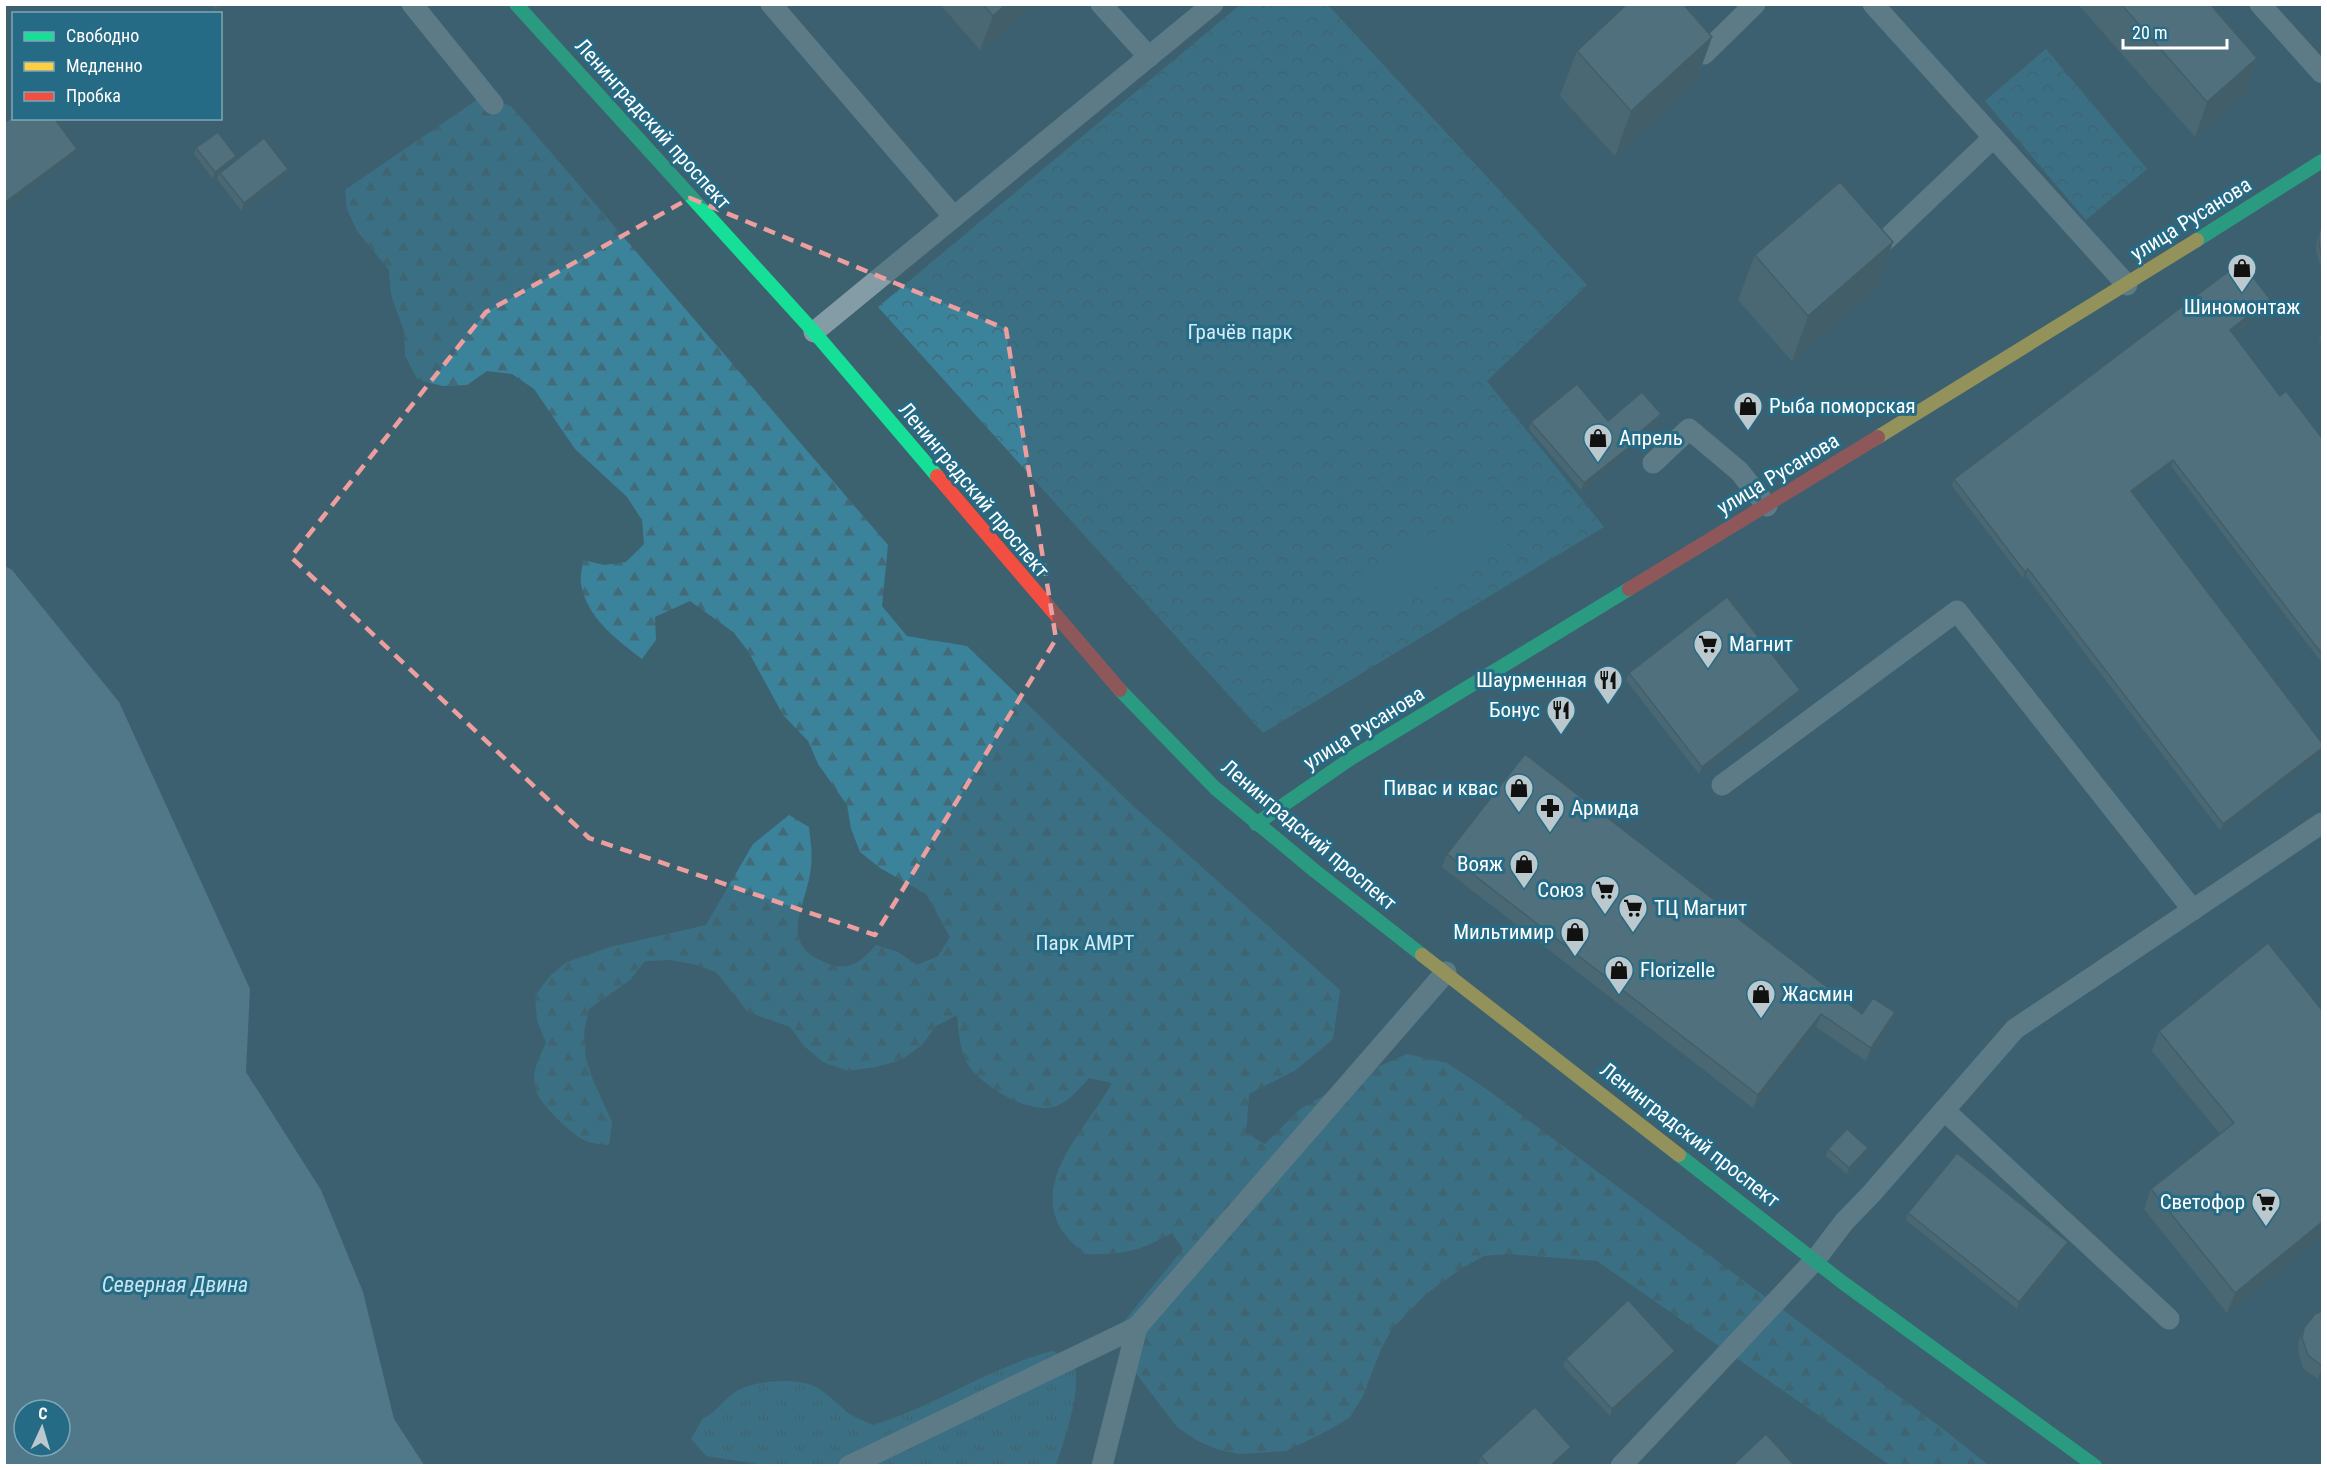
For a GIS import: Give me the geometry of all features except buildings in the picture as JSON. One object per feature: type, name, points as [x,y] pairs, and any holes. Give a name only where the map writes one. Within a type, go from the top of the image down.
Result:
[{"type":"main road","name":"Ленинградский проспект","points":[[516,4],[814,332],[1104,673],[1215,788],[1256,824],[1816,1259],[1842,1282],[2095,1466]]},
{"type":"main road","name":"улица Русанова","points":[[1256,824],[1350,759],[2127,285],[2322,161]]},
{"type":"lane","points":[[412,4],[493,104]]},
{"type":"lane","points":[[771,4],[954,217]]},
{"type":"lane","points":[[1101,4],[1149,57]]},
{"type":"lane","points":[[814,332],[1213,4]]},
{"type":"lane","points":[[1704,54],[1755,4]]},
{"type":"lane","points":[[1873,4],[2127,285]]},
{"type":"lane","points":[[2260,4],[2322,73]]},
{"type":"lane","points":[[1875,250],[1993,138]]},
{"type":"lane","points":[[1653,463],[1689,429],[1739,471],[1767,506]]},
{"type":"lane","points":[[1722,785],[1957,610],[2193,910]]},
{"type":"lane","points":[[1621,1466],[1816,1259],[1844,1222],[2015,1029],[2322,823]]},
{"type":"lane","points":[[849,1466],[1137,1327],[1446,972]]},
{"type":"lane","points":[[1944,1110],[2169,1319]]},
{"type":"lane","points":[[1102,1466],[1137,1327]]},
{"type":"highlighted area","points":[[690,198],[1006,329],[1056,639],[875,935],[589,838],[291,557],[486,312]]},
{"type":"green space","name":"Грачёв парк","points":[[1240,5],[1328,5],[1587,285],[1487,381],[1604,527],[1263,733],[878,307]]},
{"type":"green space","points":[[2046,49],[2147,169],[2086,220],[1985,101]]},
{"type":"green space","name":"Парк АМРТ","points":[[481,97],[511,106],[888,545],[882,606],[907,636],[967,646],[1131,804],[1340,990],[1333,1039],[1296,1070],[1249,1094],[1246,1133],[1265,1144],[1300,1109],[1362,1074],[1407,1054],[1447,1063],[1485,1088],[1947,1432],[1988,1465],[1890,1465],[1597,1261],[1507,1254],[1484,1256],[1462,1268],[1426,1294],[1392,1329],[1381,1349],[1363,1396],[1350,1417],[1286,1451],[1239,1454],[1216,1449],[1196,1440],[1177,1427],[1135,1372],[1122,1324],[1183,1249],[1172,1233],[1130,1251],[1085,1254],[1065,1235],[1055,1215],[1053,1195],[1057,1175],[1065,1156],[1112,1083],[1089,1078],[1068,1099],[1053,1107],[1042,1108],[1017,1102],[992,1088],[972,1070],[962,1050],[957,1015],[936,1026],[922,1045],[901,1060],[848,1071],[823,1062],[804,1046],[790,1027],[748,1012],[716,972],[693,964],[670,960],[645,961],[630,980],[589,1009],[584,1032],[586,1059],[612,1122],[609,1145],[586,1141],[565,1126],[542,1102],[535,1088],[535,1070],[546,1043],[537,1020],[535,996],[550,976],[567,962],[610,947],[706,925],[753,844],[789,815],[809,827],[811,868],[798,926],[803,947],[813,956],[829,964],[844,967],[861,960],[876,945],[898,952],[917,965],[938,956],[950,937],[926,894],[880,868],[860,852],[851,829],[847,805],[818,764],[808,741],[783,715],[748,651],[733,632],[690,601],[655,617],[656,640],[642,659],[604,627],[596,617],[584,596],[581,584],[583,560],[604,565],[626,562],[644,544],[642,520],[627,497],[575,449],[534,389],[512,374],[487,371],[467,385],[443,386],[418,380],[405,356],[404,331],[391,295],[389,270],[357,231],[347,209],[345,190]]},
{"type":"green space","points":[[1483,506],[1508,547],[1384,616],[1358,576]]},
{"type":"green space","points":[[1053,1351],[1074,1363],[1076,1375],[1074,1401],[1056,1465],[764,1465],[706,1456],[691,1439],[703,1418],[714,1412],[737,1391],[750,1386],[786,1381],[811,1385],[826,1394],[848,1413],[873,1425],[919,1408],[985,1376]]},
{"type":"water","name":"Северная Двина","points":[[5,566],[12,570],[119,702],[250,989],[246,1072],[321,1190],[363,1292],[394,1419],[424,1465],[5,1465]]},
{"type":"traffic: fast","points":[[516,4],[814,332],[937,476]]},
{"type":"traffic: fast","points":[[2197,240],[2322,161]]},
{"type":"traffic: fast","points":[[1256,824],[1350,759],[1629,589]]},
{"type":"traffic: fast","points":[[1120,690],[1215,788],[1315,871],[1422,955]]},
{"type":"traffic: fast","points":[[1679,1155],[1842,1282],[2095,1466]]},
{"type":"traffic: slow","points":[[1878,437],[2197,240]]},
{"type":"traffic: slow","points":[[1422,955],[1679,1155]]},
{"type":"traffic: jam","points":[[1629,589],[1878,437]]},
{"type":"traffic: jam","points":[[937,476],[1120,690]]},
{"type":"place","name":"Шиномонтаж","points":[[2242,294]]},
{"type":"place","name":"Рыба поморская","points":[[1748,432]]},
{"type":"place","name":"Апрель","points":[[1598,464]]},
{"type":"place","name":"Магнит","points":[[1708,670]]},
{"type":"place","name":"Шаурменная","points":[[1608,706]]},
{"type":"place","name":"Бонус","points":[[1561,736]]},
{"type":"place","name":"Пивас и квас","points":[[1519,814]]},
{"type":"place","name":"Армида","points":[[1550,834]]},
{"type":"place","name":"Вояж","points":[[1524,890]]},
{"type":"place","name":"Союз","points":[[1605,916]]},
{"type":"place","name":"ТЦ Магнит","points":[[1633,934]]},
{"type":"place","name":"Мильтимир","points":[[1575,958]]},
{"type":"place","name":"Florizelle","points":[[1619,996]]},
{"type":"place","name":"Жасмин","points":[[1761,1020]]},
{"type":"place","name":"Светофор","points":[[2266,1228]]}]
